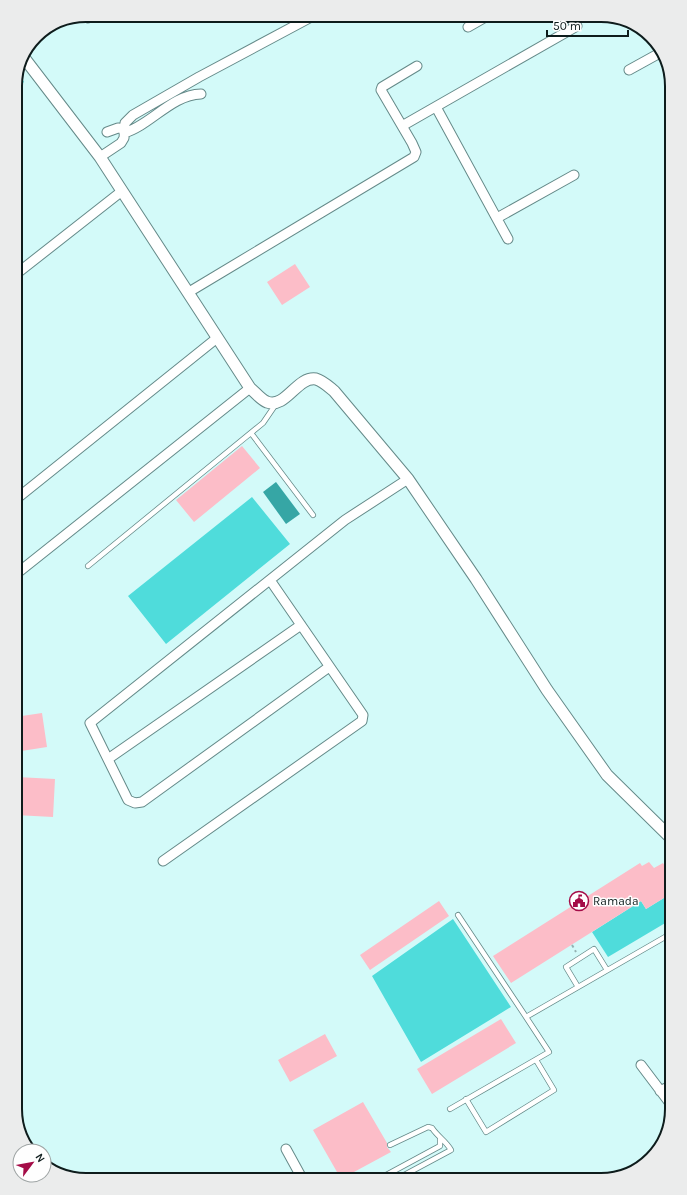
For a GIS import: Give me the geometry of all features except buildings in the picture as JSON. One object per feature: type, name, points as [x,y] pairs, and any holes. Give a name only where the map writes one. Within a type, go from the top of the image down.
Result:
[{"type":"street","points":[[100,157],[121,143],[125,123],[133,115],[199,77],[302,22]]},
{"type":"street","points":[[468,27],[477,22]]},
{"type":"street","points":[[402,126],[577,26],[573,22]]},
{"type":"street","points":[[629,70],[656,55]]},
{"type":"street","points":[[27,62],[100,157],[250,388],[267,402],[277,403],[308,380],[315,379],[322,382],[334,391],[408,479],[476,579],[547,690],[607,775],[665,832]]},
{"type":"street","points":[[189,292],[414,157],[416,152],[381,90],[382,87],[417,66]]},
{"type":"street","points":[[107,132],[118,128],[124,131],[136,130],[158,113],[184,98],[201,94]]},
{"type":"street","points":[[436,107],[508,239]]},
{"type":"street","points":[[497,218],[574,175]]},
{"type":"street","points":[[22,270],[122,191]]},
{"type":"street","points":[[22,494],[217,338]]},
{"type":"street","points":[[22,569],[250,388]]},
{"type":"street","points":[[329,667],[142,802],[128,800],[90,723],[345,520],[408,479]]},
{"type":"street","points":[[163,861],[362,721],[363,716],[270,580]]},
{"type":"street","points":[[108,759],[301,625]]},
{"type":"street","points":[[641,1065],[665,1097]]},
{"type":"street","points":[[660,1091],[665,1088]]},
{"type":"street","points":[[286,1149],[299,1173]]},
{"type":"lane","points":[[88,566],[263,424],[277,403]]},
{"type":"lane","points":[[251,433],[314,515]]},
{"type":"lane","points":[[450,1109],[549,1052],[458,915]]},
{"type":"lane","points":[[526,1017],[665,937]]},
{"type":"lane","points":[[578,987],[566,967],[594,949],[607,970]]},
{"type":"lane","points":[[466,1099],[486,1132],[554,1090],[536,1060]]},
{"type":"lane","points":[[390,1145],[428,1127],[432,1128],[440,1139],[446,1142],[451,1150],[408,1173]]},
{"type":"lane","points":[[390,1173],[440,1146],[440,1139]]},
{"type":"shaded area","points":[[276,482],[300,514],[286,524],[263,492]]},
{"type":"shaded area","points":[[252,497],[290,544],[166,644],[128,596]]},
{"type":"shaded area","points":[[665,897],[665,923],[608,957],[592,932],[641,901],[646,909]]},
{"type":"shaded area","points":[[453,919],[511,1007],[421,1062],[372,976]]},
{"type":"place","name":"Ramada","points":[[579,901]]}]
